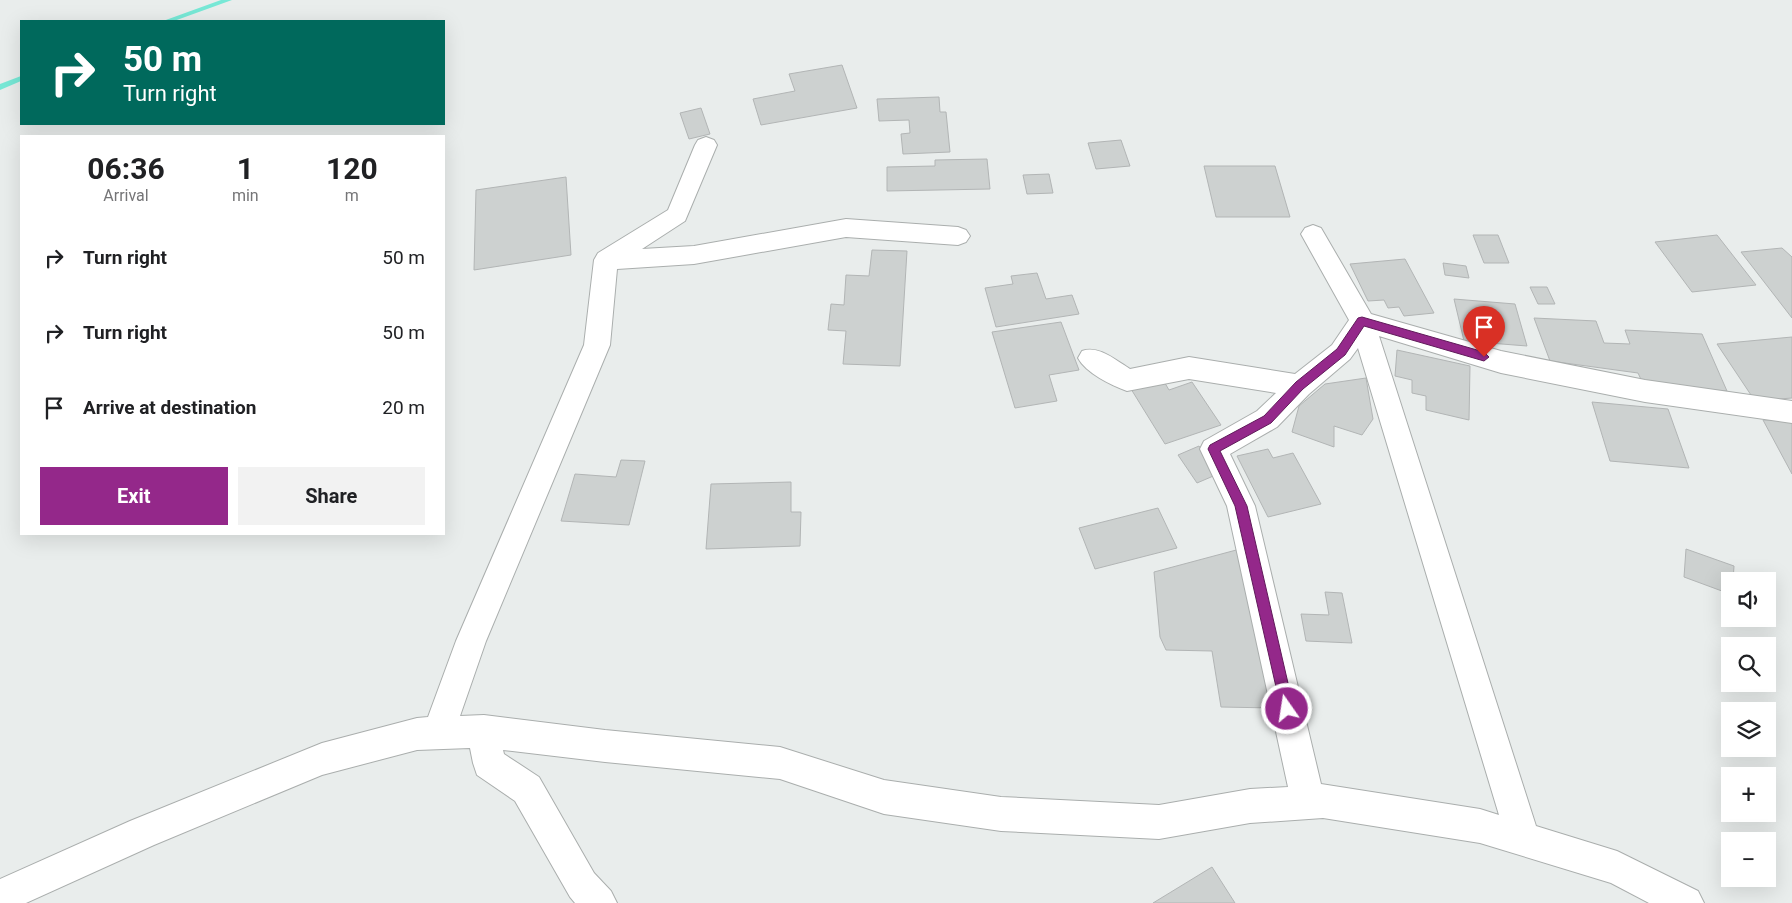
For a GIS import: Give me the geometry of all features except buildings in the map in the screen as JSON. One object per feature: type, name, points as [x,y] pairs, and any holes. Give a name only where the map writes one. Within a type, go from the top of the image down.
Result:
[{"type":"street","points":[[606,260],[677,215],[706,145]]},
{"type":"street","points":[[606,260],[694,255],[846,228],[958,236]]},
{"type":"street","points":[[1312,234],[1362,321],[1522,838]]},
{"type":"street","points":[[438,733],[471,641],[597,345],[606,260]]},
{"type":"street","points":[[1308,801],[1241,506],[1214,449],[1268,419],[1300,386],[1341,352],[1362,321]]},
{"type":"street","points":[[1362,321],[1501,362],[1645,391],[1792,412]]},
{"type":"street","points":[[1091,358],[1127,380],[1189,368],[1300,386]]},
{"type":"street","points":[[484,731],[490,763],[527,789],[582,884],[599,903]]},
{"type":"street","points":[[0,897],[142,833],[322,760],[417,734],[484,731],[605,746],[780,763],[884,798],[1001,814],[1159,822],[1250,806],[1323,801],[1480,826],[1617,868],[1686,903]]},
{"type":"waterway","points":[[170,20],[228,0]]},
{"type":"waterway","points":[[0,87],[20,78]]},
{"type":"route","points":[[1287,709],[1241,506],[1214,449],[1268,419],[1300,386],[1341,352],[1362,321],[1484,357]]}]
